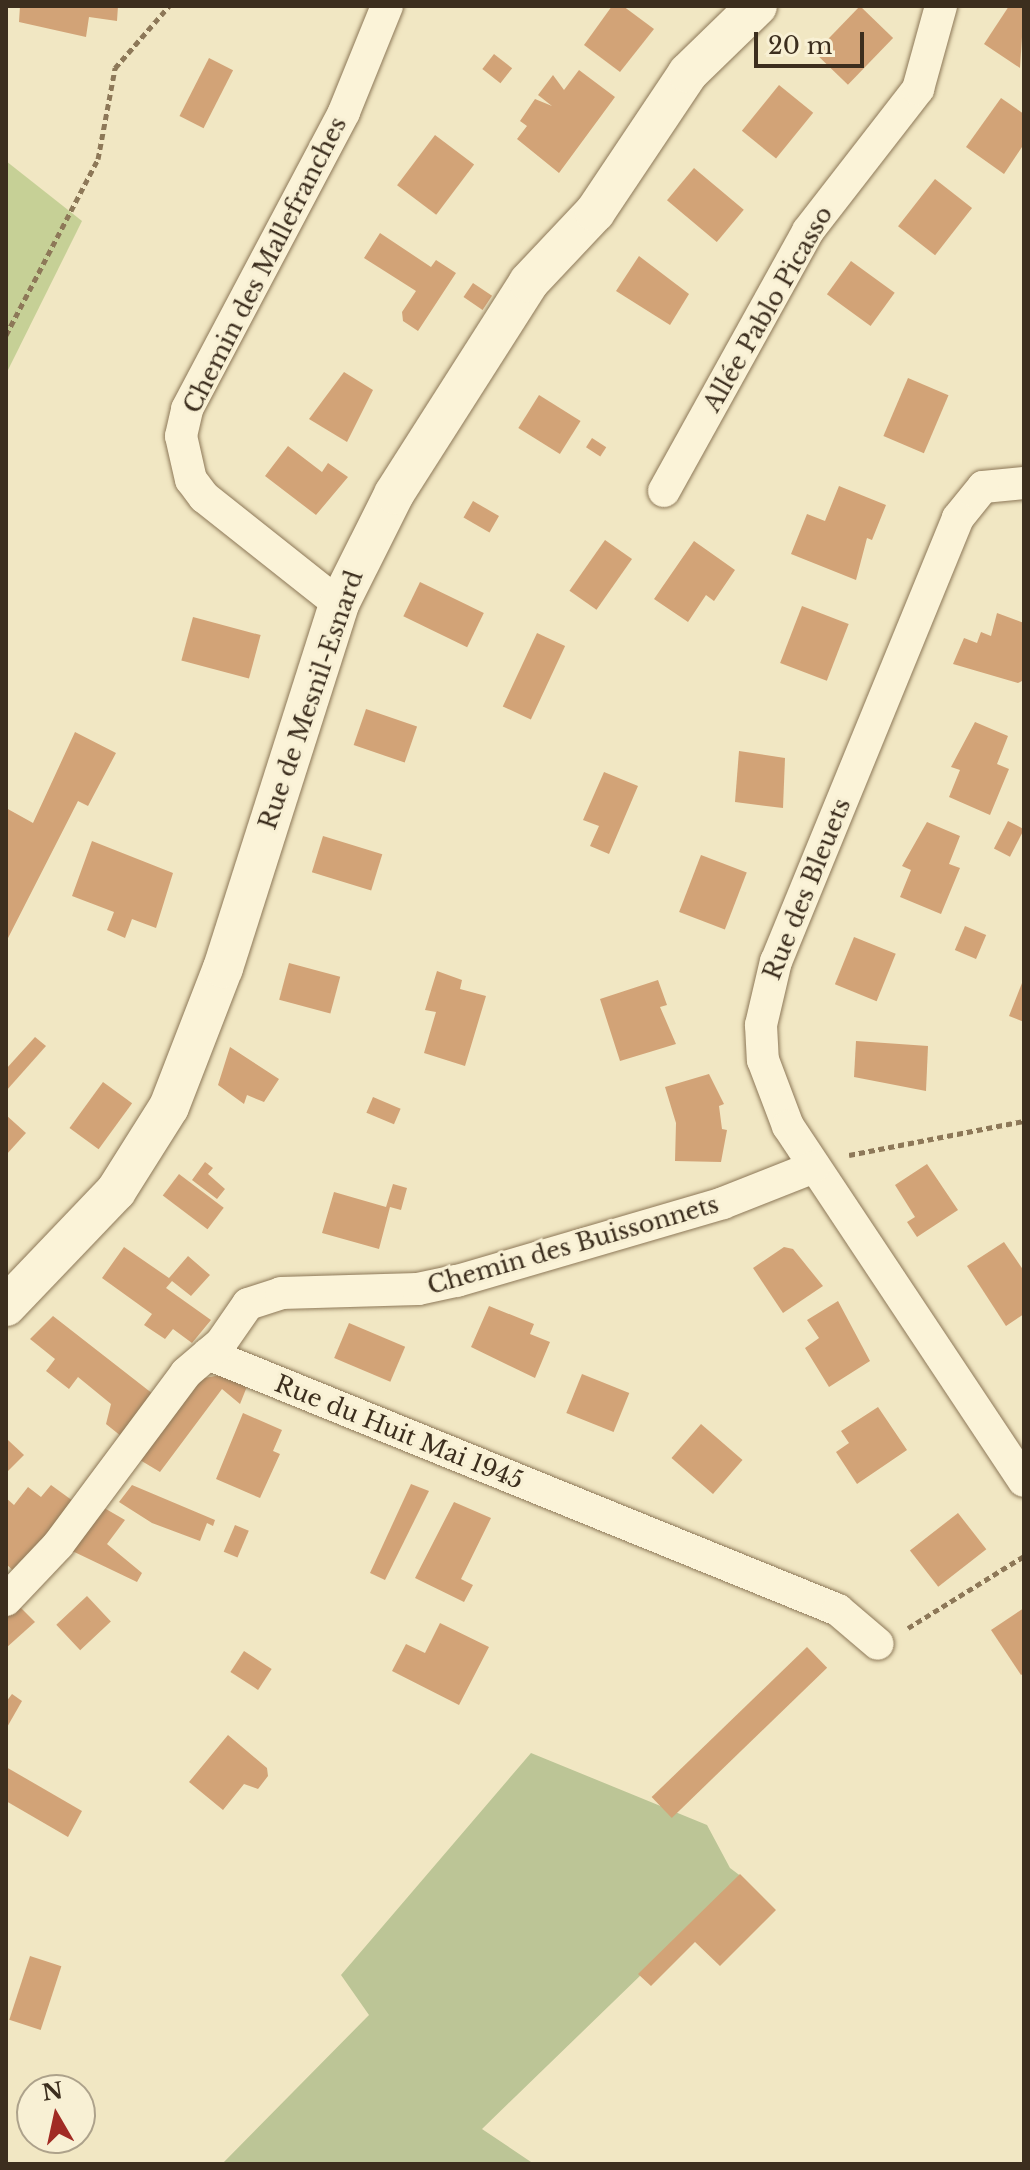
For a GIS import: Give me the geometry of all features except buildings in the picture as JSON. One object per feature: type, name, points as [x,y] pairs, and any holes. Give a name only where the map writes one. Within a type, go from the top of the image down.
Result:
[{"type":"street","name":"Chemin des Mallefranches","points":[[339,604],[204,497],[191,480],[181,436],[187,409],[344,112],[387,6]]},
{"type":"street","name":"Rue de Mesnil-Esnard","points":[[6,1306],[116,1191],[169,1107],[223,968],[339,604],[394,494],[529,282],[595,212],[688,73],[757,6]]},
{"type":"street","name":"Allée Pablo Picasso","points":[[664,491],[808,231],[918,89],[941,6]]},
{"type":"street","name":"Rue des Bleuets","points":[[1024,483],[983,487],[958,518],[765,995],[763,1060],[788,1126],[825,1163],[1024,1481]]},
{"type":"street","name":"Chemin des Buissonnets","points":[[208,1354],[248,1304],[281,1293],[457,1281],[723,1203],[825,1163]]},
{"type":"street","points":[[6,1600],[58,1545],[186,1373],[208,1354]]},
{"type":"street","name":"Rue du Huit Mai 1945","points":[[208,1354],[838,1610],[878,1644]]},
{"type":"path","points":[[6,335],[98,159],[115,68],[169,6]]},
{"type":"path","points":[[825,1163],[878,1145],[1024,1121]]},
{"type":"path","points":[[936,1613],[1024,1556]]},
{"type":"green space","points":[[6,161],[82,221],[6,374]]},
{"type":"green space","points":[[531,1753],[707,1825],[730,1868],[742,1877],[482,2129],[534,2164],[222,2164],[369,2015],[341,1975]]}]
